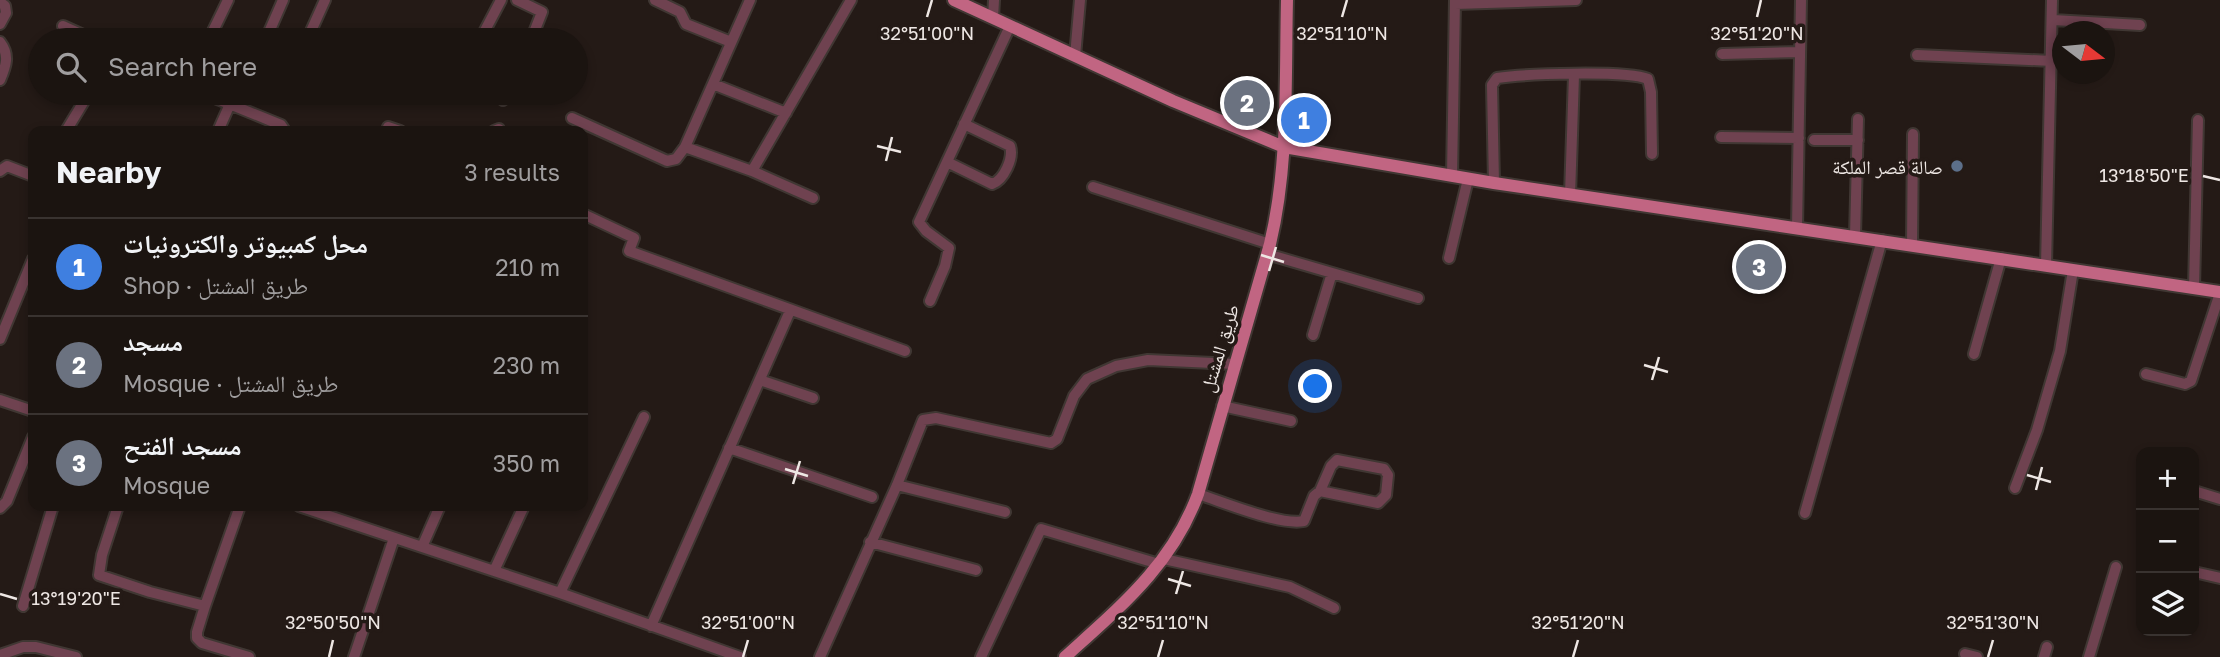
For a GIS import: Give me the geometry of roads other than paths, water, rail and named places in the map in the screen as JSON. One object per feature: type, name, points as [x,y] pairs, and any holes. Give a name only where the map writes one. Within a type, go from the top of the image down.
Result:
[{"type":"main road","points":[[954,0],[1185,107],[1283,147],[1570,195],[2220,293]]},
{"type":"main road","name":"طريق المشتل","points":[[1065,657],[1162,562],[1184,528],[1198,494],[1269,249],[1278,208],[1283,147],[1287,0]]},
{"type":"street","points":[[215,28],[228,0]]},
{"type":"street","points":[[271,28],[283,0]]},
{"type":"street","points":[[315,28],[326,0]]},
{"type":"street","points":[[486,28],[501,0]]},
{"type":"street","points":[[517,0],[542,12],[536,28]]},
{"type":"street","points":[[655,0],[680,12],[686,24],[732,43]]},
{"type":"street","points":[[572,118],[667,161],[676,159],[685,147],[750,0]]},
{"type":"street","points":[[752,171],[850,0]]},
{"type":"street","points":[[993,18],[994,0]]},
{"type":"street","points":[[1075,56],[1080,0]]},
{"type":"street","points":[[1452,176],[1455,2],[1576,0]]},
{"type":"street","points":[[1797,228],[1801,0]]},
{"type":"street","points":[[2052,0],[2053,20],[2140,25]]},
{"type":"street","points":[[0,2],[5,6],[6,13],[0,24]]},
{"type":"street","points":[[63,26],[67,28]]},
{"type":"street","points":[[930,301],[945,266],[949,248],[926,232],[919,222],[1010,26]]},
{"type":"street","points":[[0,42],[7,55],[0,80]]},
{"type":"street","points":[[1722,54],[1800,52]]},
{"type":"street","points":[[1917,55],[2052,61],[2046,266]]},
{"type":"street","points":[[1570,195],[1574,75]]},
{"type":"street","points":[[1494,183],[1493,82],[1502,77],[1636,75],[1648,79],[1651,92],[1652,154]]},
{"type":"street","points":[[713,84],[786,113]]},
{"type":"street","points":[[69,126],[82,105]]},
{"type":"street","points":[[220,126],[230,105]]},
{"type":"street","points":[[232,105],[282,126]]},
{"type":"street","points":[[1855,236],[1858,119]]},
{"type":"street","points":[[2194,288],[2198,120]]},
{"type":"street","points":[[947,162],[997,184],[1011,157],[1010,146],[964,124]]},
{"type":"street","points":[[1912,245],[1913,134]]},
{"type":"street","points":[[1721,137],[1799,138]]},
{"type":"street","points":[[1814,140],[1858,140]]},
{"type":"street","points":[[685,147],[752,171],[813,198]]},
{"type":"street","points":[[0,171],[7,166],[28,174]]},
{"type":"street","points":[[1449,258],[1468,179]]},
{"type":"street","points":[[1093,187],[1332,273],[1418,298]]},
{"type":"street","points":[[588,216],[634,238],[629,251],[905,351]]},
{"type":"street","points":[[1805,513],[1882,240]]},
{"type":"street","points":[[1974,354],[2001,258]]},
{"type":"street","points":[[2015,488],[2037,430],[2060,351],[2073,270]]},
{"type":"street","points":[[1313,335],[1332,273]]},
{"type":"street","points":[[0,339],[28,289]]},
{"type":"street","points":[[2146,374],[2185,384],[2191,382],[2220,293]]},
{"type":"street","points":[[651,626],[790,311]]},
{"type":"street","points":[[820,657],[897,485],[920,424],[928,418],[1051,443],[1058,439],[1074,396],[1087,379],[1137,361],[1235,364]]},
{"type":"street","points":[[760,380],[813,398]]},
{"type":"street","points":[[0,400],[28,409]]},
{"type":"street","points":[[1222,406],[1291,421]]},
{"type":"street","points":[[560,593],[643,417]]},
{"type":"street","points":[[729,448],[872,497]]},
{"type":"street","points":[[0,508],[7,501],[28,449]]},
{"type":"street","points":[[1198,494],[1296,523],[1304,521],[1314,496],[1320,491],[1331,466],[1337,460],[1384,469],[1388,475],[1386,495],[1378,503],[1320,491]]},
{"type":"street","points":[[897,485],[1005,512]]},
{"type":"street","points":[[2199,493],[2220,499]]},
{"type":"street","points":[[23,606],[52,511]]},
{"type":"street","points":[[116,511],[102,555],[99,575],[205,606]]},
{"type":"street","points":[[238,511],[205,606],[197,638],[202,643],[249,657]]},
{"type":"street","points":[[321,511],[740,657]]},
{"type":"street","points":[[422,547],[438,511]]},
{"type":"street","points":[[494,571],[522,511]]},
{"type":"street","points":[[981,657],[1041,529],[1162,562],[1290,587],[1334,608]]},
{"type":"street","points":[[354,657],[394,538]]},
{"type":"street","points":[[870,542],[976,570]]},
{"type":"street","points":[[2089,657],[2116,567]]},
{"type":"street","points":[[2198,573],[2220,578]]},
{"type":"street","points":[[0,655],[23,647],[38,652],[76,657]]},
{"type":"street","points":[[1965,654],[1977,657]]},
{"type":"place","name":"مسجد","points":[[1247,103]]},
{"type":"place","name":"محل كمبيوتر والكترونيات","points":[[1304,120]]},
{"type":"place","name":"صالة قصر الملكة","points":[[1957,166]]},
{"type":"place","name":"مسجد الفتح","points":[[1759,267]]}]
